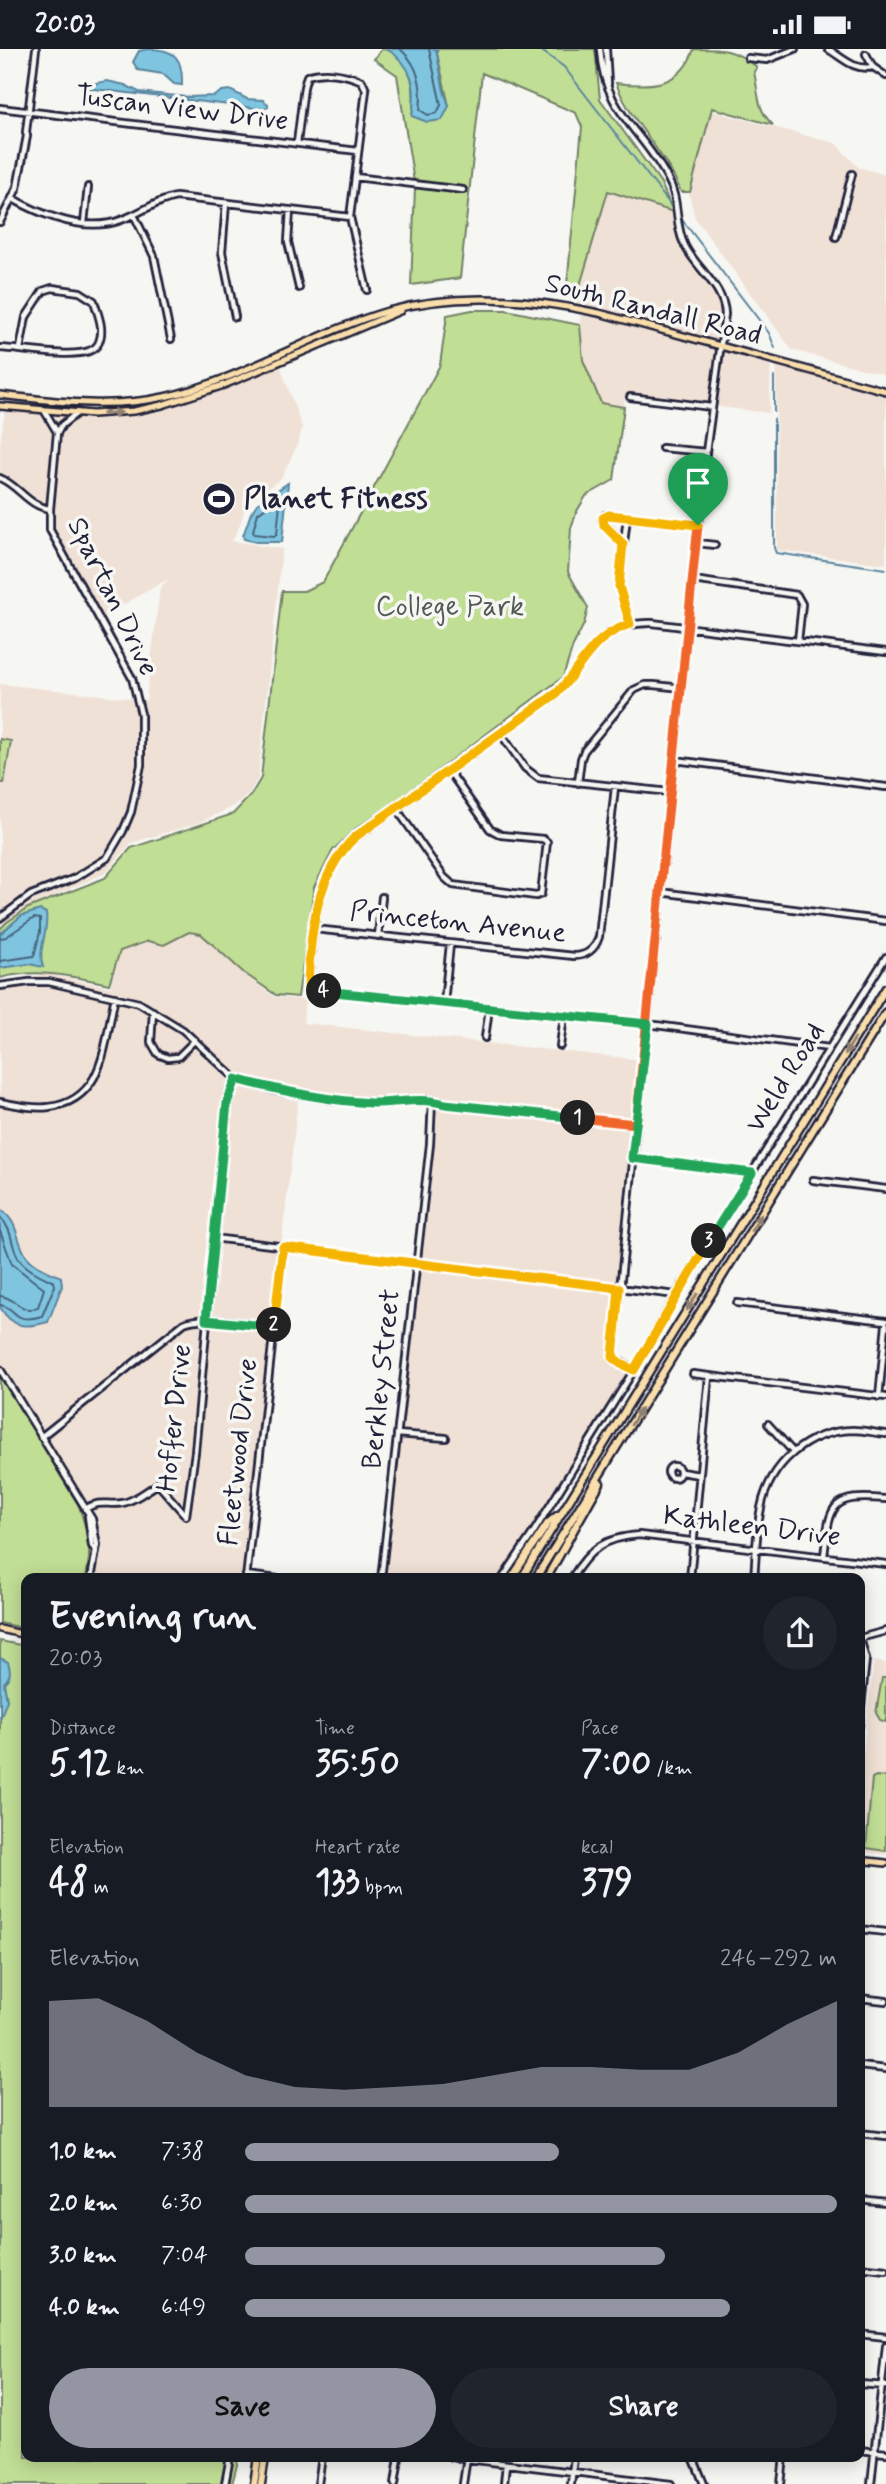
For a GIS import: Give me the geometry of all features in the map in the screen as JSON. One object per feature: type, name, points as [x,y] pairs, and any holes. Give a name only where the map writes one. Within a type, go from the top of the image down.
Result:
[{"type":"highway","points":[[526,1573],[886,988]]},
{"type":"highway","points":[[539,1573],[886,1012]]},
{"type":"highway","points":[[548,1573],[619,1445]]},
{"type":"highway","points":[[515,1573],[548,1523],[562,1511]]},
{"type":"highway","points":[[254,2484],[257,2462]]},
{"type":"highway","points":[[261,2484],[264,2462]]},
{"type":"main road","name":"South Randall Road","points":[[0,395],[99,404],[163,397],[223,378],[369,318],[446,300],[477,298],[534,301],[599,313],[886,391]]},
{"type":"main road","name":"South Randall Road","points":[[0,406],[77,414],[134,411],[190,398],[406,308]]},
{"type":"main road","points":[[0,1629],[21,1634]]},
{"type":"main road","points":[[865,1861],[886,1863]]},
{"type":"street","points":[[0,222],[13,199],[19,179],[27,136],[36,49]]},
{"type":"street","points":[[600,49],[601,68],[615,107],[669,180],[685,246],[723,300],[725,313],[698,525],[613,1357],[634,1370]]},
{"type":"street","points":[[606,49],[608,89]]},
{"type":"street","points":[[748,58],[767,60],[795,49]]},
{"type":"street","points":[[828,49],[855,66],[873,67]]},
{"type":"street","points":[[866,54],[873,67],[886,76]]},
{"type":"street","points":[[297,143],[305,80],[312,75],[333,74],[357,79],[365,85],[350,217],[367,290]]},
{"type":"street","name":"Tuscan View Drive","points":[[0,108],[358,151]]},
{"type":"street","points":[[356,174],[463,190]]},
{"type":"street","points":[[836,237],[852,174]]},
{"type":"street","points":[[83,223],[88,187]]},
{"type":"street","points":[[13,199],[45,216],[83,223],[107,224],[134,215],[159,201],[176,197],[350,217]]},
{"type":"street","points":[[226,203],[222,252],[235,317]]},
{"type":"street","points":[[290,210],[288,242],[299,288]]},
{"type":"street","points":[[134,215],[154,256],[170,339]]},
{"type":"street","points":[[0,348],[20,349],[82,352],[94,348],[102,328],[91,297],[80,292],[48,289],[38,296],[26,317],[20,349]]},
{"type":"street","points":[[630,397],[711,407]]},
{"type":"street","points":[[44,410],[57,433],[62,425],[77,414]]},
{"type":"street","name":"Spartan Drive","points":[[0,918],[31,895],[75,879],[107,858],[131,812],[141,765],[141,714],[132,678],[50,530],[57,433]]},
{"type":"street","points":[[662,448],[706,452]]},
{"type":"street","points":[[0,478],[8,481],[32,504],[50,509]]},
{"type":"street","points":[[623,544],[603,523],[603,518],[609,515],[698,525]]},
{"type":"street","points":[[627,517],[619,586],[630,624]]},
{"type":"street","points":[[697,543],[715,545]]},
{"type":"street","points":[[693,580],[797,595],[802,604],[799,641]]},
{"type":"street","points":[[829,1048],[648,1024],[309,988],[314,929],[322,889],[340,853],[355,837],[557,693],[572,677],[595,643],[614,630],[630,624],[652,623],[886,652]]},
{"type":"street","points":[[578,782],[584,751],[630,694],[645,685],[682,688]]},
{"type":"street","points":[[501,734],[525,768],[535,776],[670,792]]},
{"type":"street","points":[[675,759],[886,787]]},
{"type":"street","points":[[396,808],[444,877],[458,887],[539,895],[544,888],[548,845],[545,840],[500,835],[491,829],[449,771]]},
{"type":"street","name":"Princeton Avenue","points":[[314,929],[584,955],[598,940],[601,925],[615,787]]},
{"type":"street","points":[[660,892],[886,921]]},
{"type":"street","points":[[378,936],[382,897]]},
{"type":"street","points":[[444,1003],[450,944]]},
{"type":"street","name":"Weld Road","points":[[506,1573],[634,1370],[676,1295],[886,957]]},
{"type":"street","points":[[0,986],[18,982],[49,982],[139,1003],[195,1040],[236,1079],[273,1090],[331,1100],[372,1103],[432,1100],[445,1104],[636,1124]]},
{"type":"street","points":[[0,1103],[47,1107],[72,1101],[83,1095],[96,1079],[115,997]]},
{"type":"street","points":[[485,1038],[489,1008]]},
{"type":"street","points":[[153,1010],[151,1042],[158,1053],[168,1058],[178,1057],[195,1040]]},
{"type":"street","points":[[560,1046],[564,1016]]},
{"type":"street","name":"Hoffer Drive","points":[[85,1509],[99,1503],[117,1504],[130,1501],[158,1484],[186,1516],[195,1452],[227,1103],[236,1079]]},
{"type":"street","name":"Berkley Street","points":[[383,1573],[432,1100]]},
{"type":"street","points":[[632,1158],[752,1173]]},
{"type":"street","points":[[813,1180],[886,1189]]},
{"type":"street","points":[[213,1238],[676,1295]]},
{"type":"street","name":"Fleetwood Drive","points":[[246,1573],[283,1247]]},
{"type":"street","points":[[737,1303],[886,1323],[879,1397]]},
{"type":"street","points":[[41,1437],[184,1323],[206,1320],[274,1327]]},
{"type":"street","points":[[0,1369],[92,1519],[97,1545],[92,1573]]},
{"type":"street","points":[[693,1374],[886,1397]]},
{"type":"street","points":[[690,1573],[709,1376]]},
{"type":"street","points":[[768,1424],[793,1452]]},
{"type":"street","points":[[755,1573],[760,1514],[767,1487],[775,1472],[793,1452],[809,1441],[831,1433],[854,1430],[886,1434]]},
{"type":"street","points":[[397,1434],[446,1437]]},
{"type":"street","points":[[681,1472],[699,1475]]},
{"type":"street","points":[[824,1556],[828,1518],[835,1507],[857,1496],[886,1499]]},
{"type":"street","name":"Kathleen Drive","points":[[575,1573],[590,1553],[613,1538],[639,1535],[886,1564]]},
{"type":"street","points":[[865,1637],[886,1631]]},
{"type":"street","points":[[865,1930],[886,1932]]},
{"type":"street","points":[[865,1999],[886,2001]]},
{"type":"street","points":[[865,2067],[886,2069]]},
{"type":"street","points":[[865,2134],[886,2136]]},
{"type":"street","points":[[865,2201],[886,2203]]},
{"type":"street","points":[[865,2268],[886,2270]]},
{"type":"street","points":[[865,2335],[886,2337]]},
{"type":"street","points":[[872,2484],[886,2346]]},
{"type":"street","points":[[865,2384],[884,2386]]},
{"type":"street","points":[[865,2451],[886,2453]]},
{"type":"street","points":[[225,2484],[229,2462]]},
{"type":"street","points":[[318,2484],[321,2462]]},
{"type":"street","points":[[395,2484],[398,2462]]},
{"type":"street","points":[[463,2484],[466,2462]]},
{"type":"street","points":[[493,2462],[671,2484]]},
{"type":"street","points":[[571,2484],[573,2462]]},
{"type":"street","points":[[695,2462],[704,2484]]},
{"type":"street","points":[[781,2484],[783,2462]]},
{"type":"street","points":[[504,2484],[506,2464]]},
{"type":"shaded area","points":[[711,111],[835,143],[858,167],[886,175],[886,375],[792,350],[695,218],[689,195]]},
{"type":"shaded area","points":[[608,191],[673,212],[682,251],[719,297],[723,312],[718,342],[574,304]]},
{"type":"shaded area","points":[[580,311],[717,347],[710,405],[625,398],[624,407],[601,403],[583,360]]},
{"type":"shaded area","points":[[720,348],[771,362],[769,413],[712,406]]},
{"type":"shaded area","points":[[776,364],[886,393],[886,564],[777,550]]},
{"type":"shaded area","points":[[280,365],[302,427],[298,444],[281,478],[246,505],[232,541],[282,549],[258,778],[251,791],[234,806],[198,823],[131,843],[106,873],[20,911],[0,927],[0,684],[146,700],[160,588],[168,579],[102,617],[58,542],[53,528],[53,507],[39,505],[9,479],[0,476],[0,445],[5,408],[78,416],[122,415],[168,407],[200,397]]},
{"type":"shaded area","points":[[189,933],[200,934],[245,975],[275,997],[305,1000],[303,1023],[642,1060],[611,1358],[631,1371],[503,1573],[384,1573],[435,1099],[394,1096],[372,1100],[299,1092],[244,1573],[82,1573],[0,1380],[0,982],[47,974],[110,987],[120,952],[148,942],[164,945]]},
{"type":"shaded area","points":[[874,1661],[886,1663],[886,1855],[865,1852],[865,1737]]},
{"type":"green space","points":[[382,49],[392,51],[406,65],[412,85],[412,116],[449,106],[436,49],[595,49],[600,99],[661,183],[673,212],[608,191],[579,289],[567,285],[582,127],[576,113],[482,73],[460,278],[411,285],[415,188],[397,75],[374,59]]},
{"type":"green space","points":[[694,49],[728,51],[757,67],[754,72],[759,100],[773,125],[712,108],[690,192],[681,192],[616,83],[653,84],[673,78],[688,62]]},
{"type":"green space","name":"College Park","points":[[472,310],[506,310],[580,325],[583,360],[601,403],[624,407],[614,480],[586,496],[571,528],[568,572],[588,608],[563,677],[355,829],[333,850],[314,887],[298,997],[276,995],[244,973],[201,934],[189,932],[164,945],[148,941],[120,951],[109,984],[41,973],[0,978],[0,929],[7,922],[28,908],[105,878],[131,848],[233,814],[251,795],[261,778],[282,591],[304,591],[323,582],[440,365],[447,315]]},
{"type":"green space","points":[[0,739],[11,741],[4,783],[0,783]]},
{"type":"green space","points":[[0,1375],[79,1506],[89,1539],[89,1558],[87,1573],[21,1573],[21,1628],[0,1623]]},
{"type":"green space","points":[[0,1641],[21,1645],[21,2462],[238,2462],[232,2484],[0,2484]]},
{"type":"green space","points":[[882,1678],[886,1678],[886,1722],[880,1720],[876,1713]]},
{"type":"green space","points":[[886,1777],[886,1851],[866,1848],[872,1778]]},
{"type":"water","points":[[387,49],[436,49],[449,106],[442,120],[427,122],[412,116],[414,95],[411,78],[403,62]]},
{"type":"water","points":[[139,51],[165,51],[176,57],[181,68],[182,85],[174,84],[163,74],[138,70],[133,62]]},
{"type":"water","points":[[107,81],[139,92],[186,97],[214,96],[230,90],[247,99],[263,100],[268,107],[263,109],[86,88],[86,85]]},
{"type":"water","points":[[288,483],[282,542],[244,539],[251,513],[257,504]]},
{"type":"water","points":[[40,910],[46,913],[41,954],[43,967],[29,964],[0,968],[0,934],[21,916]]},
{"type":"water","points":[[0,1209],[13,1224],[27,1257],[61,1277],[62,1286],[48,1322],[21,1325],[10,1319],[0,1307]]},
{"type":"water","points":[[0,1658],[8,1662],[10,1671],[4,1683],[7,1700],[0,1719]]},
{"type":"waterway","points":[[539,49],[564,67],[673,208]]},
{"type":"waterway","points":[[680,217],[769,333],[775,348]]},
{"type":"waterway","points":[[774,377],[774,412]]},
{"type":"waterway","points":[[774,419],[776,553],[886,569]]},
{"type":"place","name":"Planet Fitness","points":[[219,499]]},
{"type":"route","points":[[698,525],[605,515],[602,520],[604,525],[623,544],[619,586],[630,624],[614,630],[595,643],[572,677],[538,708],[347,844],[332,865],[322,889],[308,984],[311,989],[648,1024],[632,1158],[752,1173],[676,1295],[634,1370],[613,1357],[619,1288],[283,1247],[274,1327],[206,1320],[227,1103],[236,1079],[273,1090],[331,1100],[372,1103],[432,1100],[445,1104],[636,1124],[648,1024],[698,525]]}]
